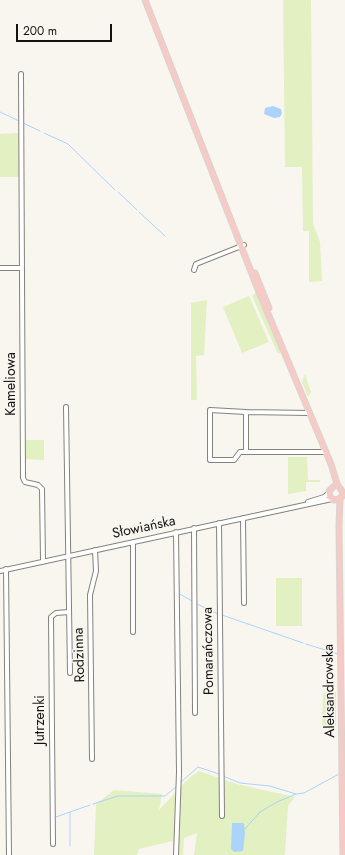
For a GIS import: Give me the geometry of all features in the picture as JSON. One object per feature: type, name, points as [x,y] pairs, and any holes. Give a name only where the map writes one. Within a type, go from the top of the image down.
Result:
[{"type":"main road","points":[[145,0],[341,492]]},
{"type":"main road","points":[[329,493],[341,492]]},
{"type":"main road","points":[[333,499],[341,492]]},
{"type":"main road","name":"Aleksandrowska","points":[[341,492],[339,526],[343,855]]},
{"type":"main road","name":"Aleksandrowska","points":[[329,493],[333,499],[339,526]]},
{"type":"street","name":"Kameliowa","points":[[21,74],[23,478],[25,482],[38,485],[42,489],[43,561]]},
{"type":"street","points":[[194,270],[196,264],[243,246]]},
{"type":"street","points":[[0,268],[22,268]]},
{"type":"street","points":[[66,407],[70,673]]},
{"type":"street","points":[[309,413],[210,410],[210,460],[234,460],[240,452],[325,452]]},
{"type":"street","points":[[246,412],[246,452]]},
{"type":"street","name":"Słowiańska","points":[[293,507],[324,497],[329,493]]},
{"type":"street","name":"Słowiańska","points":[[0,571],[333,499]]},
{"type":"street","points":[[243,518],[244,603]]},
{"type":"street","name":"Pomarańczowa","points":[[219,523],[222,816]]},
{"type":"street","points":[[194,528],[195,713]]},
{"type":"street","points":[[176,532],[179,772],[176,855]]},
{"type":"street","points":[[133,542],[133,632]]},
{"type":"street","name":"Rodzinna","points":[[92,760],[90,595],[96,570],[95,550]]},
{"type":"street","points":[[6,569],[9,855]]},
{"type":"street","name":"Jutrzenki","points":[[53,844],[51,621],[52,616],[56,613],[69,612]]},
{"type":"green space","points":[[283,0],[311,0],[313,223],[320,242],[322,281],[309,282],[309,231],[303,231],[302,167],[285,167]]},
{"type":"green space","points":[[19,133],[19,177],[0,177],[0,134]]},
{"type":"green space","points":[[256,292],[281,352],[278,354],[252,296]]},
{"type":"green space","points":[[249,296],[269,342],[242,353],[223,307]]},
{"type":"green space","points":[[207,300],[204,355],[196,356],[197,400],[191,400],[191,303]]},
{"type":"green space","points":[[305,374],[311,392],[308,397],[302,382]]},
{"type":"green space","points":[[25,440],[44,440],[44,460],[25,459]]},
{"type":"green space","points":[[288,457],[307,457],[308,480],[320,480],[320,482],[306,482],[306,491],[288,494]]},
{"type":"green space","points":[[276,578],[302,578],[302,626],[276,626]]},
{"type":"green space","points":[[336,692],[336,727],[322,726],[323,693]]},
{"type":"green space","points":[[199,771],[237,784],[295,797],[288,806],[285,855],[194,855],[197,833],[184,838],[183,855],[175,855],[173,841],[139,849],[137,855],[94,855],[96,804],[114,790],[162,794],[159,810],[189,778]]},
{"type":"water","points":[[273,106],[281,109],[282,113],[280,117],[274,118],[264,114],[265,108]]},
{"type":"water","points":[[232,823],[244,824],[245,834],[243,851],[234,852],[231,849]]},
{"type":"waterway","points":[[0,112],[19,121]]},
{"type":"waterway","points":[[23,123],[40,131]]},
{"type":"waterway","points":[[44,133],[68,144],[115,190]]},
{"type":"waterway","points":[[118,192],[137,210]]},
{"type":"waterway","points":[[139,212],[165,236]]},
{"type":"waterway","points":[[178,593],[192,601]]},
{"type":"waterway","points":[[197,604],[218,614]]},
{"type":"waterway","points":[[222,615],[303,643]]},
{"type":"waterway","points":[[306,644],[338,654]]},
{"type":"waterway","points":[[181,782],[198,767],[219,774]]},
{"type":"waterway","points":[[245,829],[260,812],[277,802],[296,794],[304,793],[339,774]]},
{"type":"waterway","points":[[223,776],[240,783],[270,786],[296,794]]},
{"type":"waterway","points":[[93,804],[118,796],[165,796],[177,786]]},
{"type":"waterway","points":[[56,817],[90,805]]},
{"type":"waterway","points":[[70,812],[70,846]]}]
